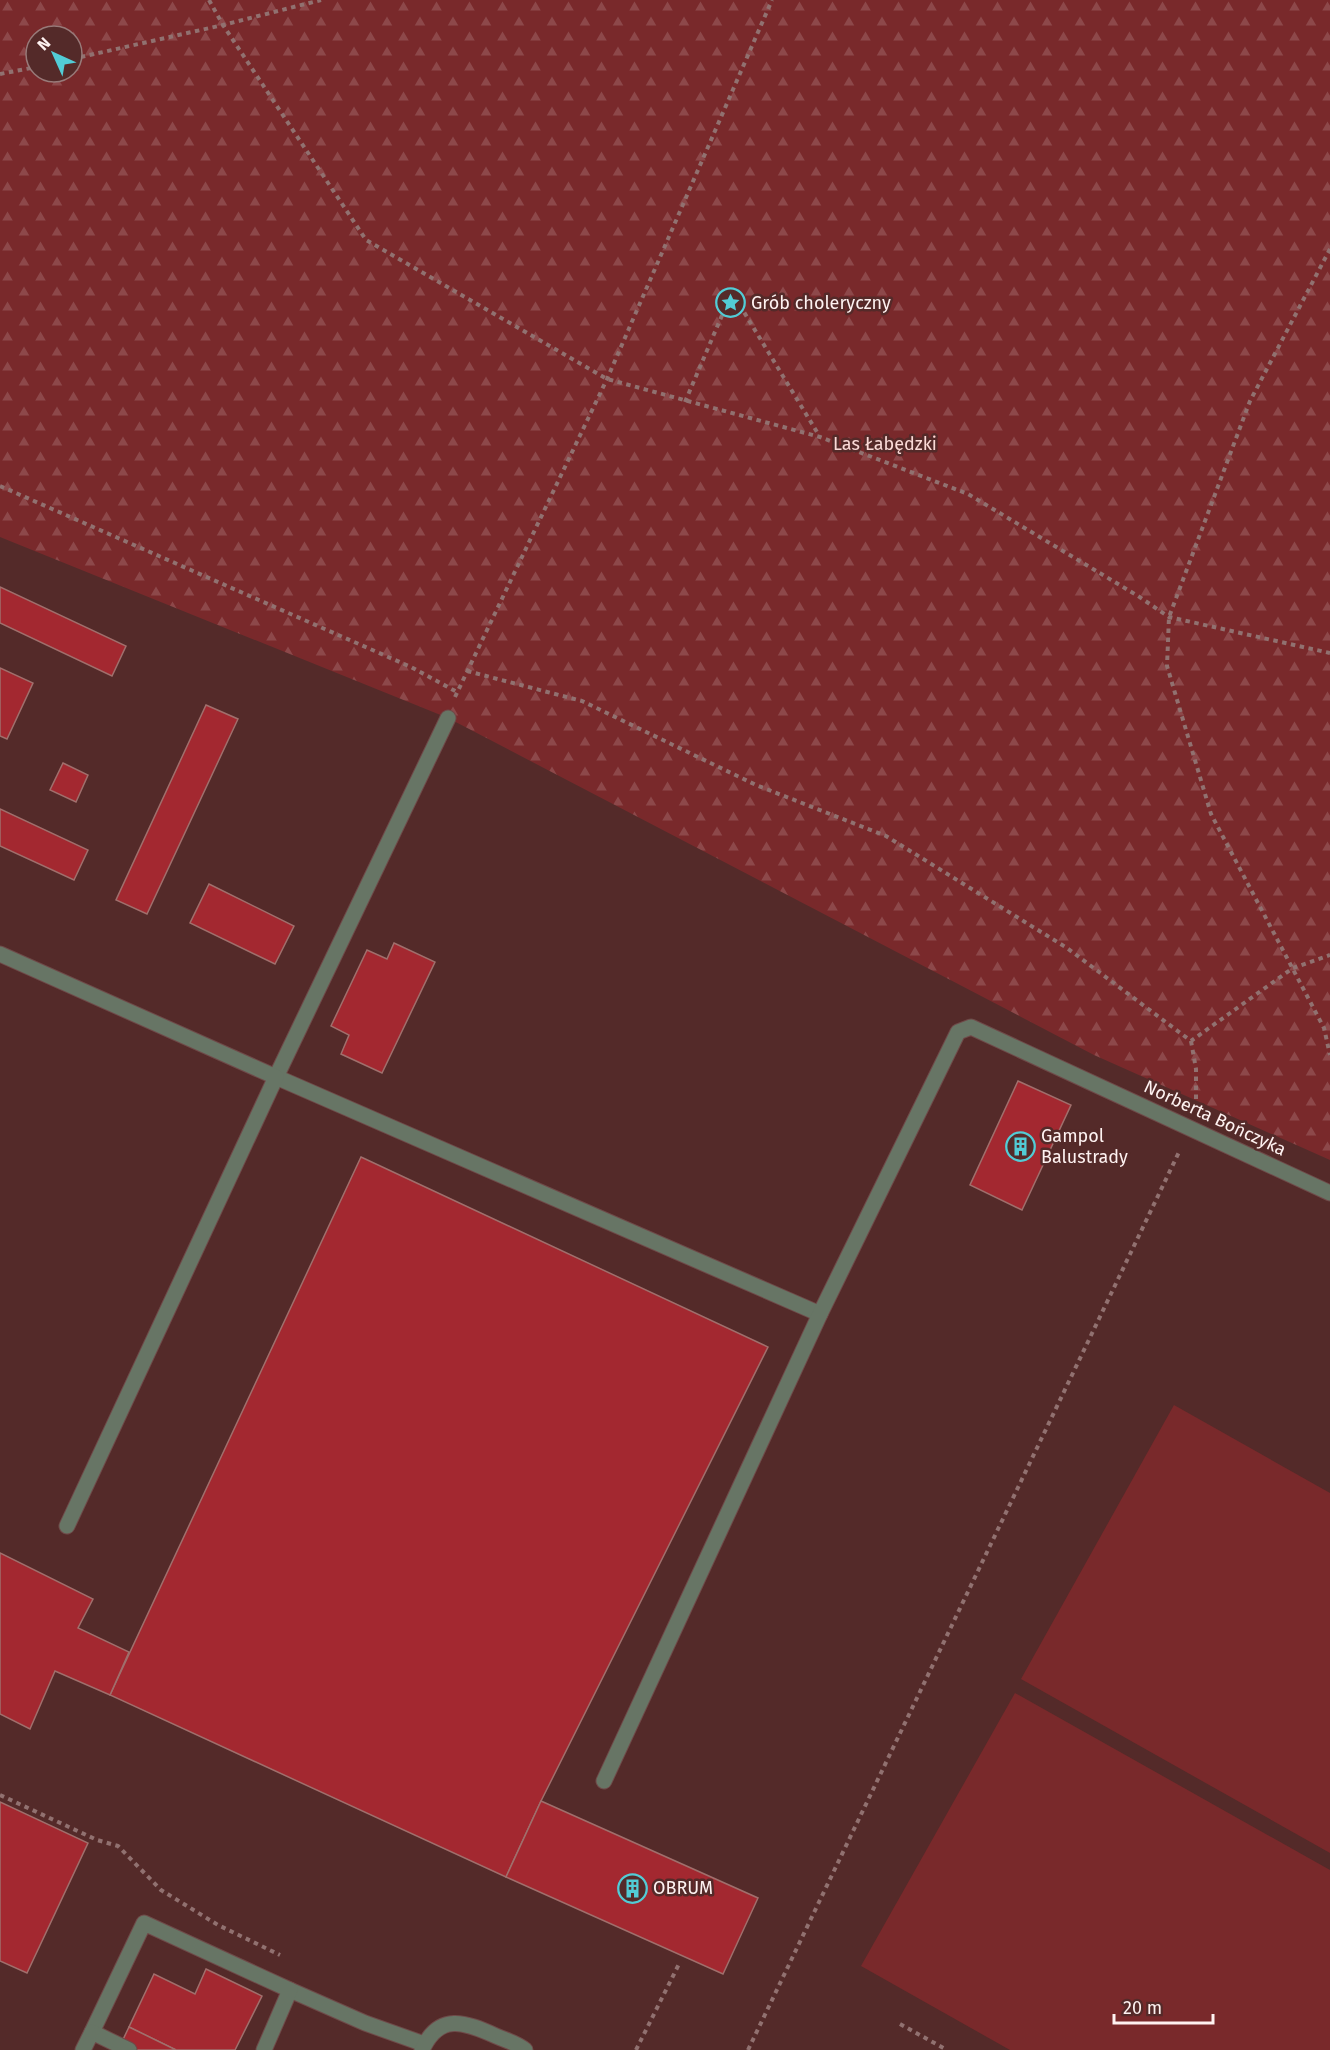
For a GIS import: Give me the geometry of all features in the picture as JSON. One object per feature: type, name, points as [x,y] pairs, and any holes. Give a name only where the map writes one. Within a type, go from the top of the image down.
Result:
[{"type":"street","points":[[67,1526],[276,1077],[448,718]]},
{"type":"street","points":[[0,954],[820,1314]]},
{"type":"street","name":"Norberta Bończyka","points":[[604,1781],[820,1314],[958,1032],[971,1027],[1330,1193]]},
{"type":"street","points":[[83,2050],[144,1923],[290,1990],[423,2047],[433,2031],[456,2022],[470,2024],[525,2050]]},
{"type":"street","points":[[264,2050],[290,1990]]},
{"type":"street","points":[[92,2031],[129,2050]]},
{"type":"path","points":[[209,0],[223,25],[366,240],[607,379],[820,437],[968,494],[1168,616],[1330,653]]},
{"type":"path","points":[[84,56],[321,0]]},
{"type":"path","points":[[448,718],[467,670],[607,379],[772,0]]},
{"type":"path","points":[[0,74],[24,69]]},
{"type":"path","points":[[1330,249],[1250,401],[1168,616],[1167,666],[1211,814],[1324,1028],[1330,1055]]},
{"type":"path","points":[[685,402],[729,299],[736,299],[820,437]]},
{"type":"path","points":[[0,486],[411,667],[457,692]]},
{"type":"path","points":[[467,670],[582,701],[756,785],[886,836],[1067,948],[1191,1041],[1196,1069],[1197,1098],[1190,1128],[748,2050]]},
{"type":"path","points":[[1191,1041],[1293,968],[1330,955]]},
{"type":"path","points":[[0,1795],[97,1840],[118,1846],[161,1890],[218,1924],[288,1959]]},
{"type":"path","points":[[636,2050],[680,1962]]},
{"type":"path","points":[[900,2024],[947,2050]]},
{"type":"green space","name":"Las Łabędzki","points":[[0,0],[1330,0],[1330,1160],[1094,1055],[448,718],[0,537]]},
{"type":"green space","points":[[1174,1405],[1330,1493],[1330,1853],[1021,1679]]},
{"type":"green space","points":[[1015,1693],[1330,1870],[1330,2050],[1010,2050],[861,1966]]},
{"type":"building","points":[[0,587],[126,646],[112,676],[0,623]]},
{"type":"building","points":[[0,668],[33,683],[7,739],[0,736]]},
{"type":"building","points":[[206,705],[238,719],[147,914],[116,900]]},
{"type":"building","points":[[63,763],[88,775],[76,802],[50,790]]},
{"type":"building","points":[[0,809],[88,850],[74,880],[0,846]]},
{"type":"building","points":[[209,884],[294,926],[275,964],[190,923]]},
{"type":"building","points":[[394,943],[435,962],[382,1073],[341,1054],[349,1035],[331,1026],[367,950],[387,959]]},
{"type":"building","name":"Gampol Balustrady","points":[[1018,1081],[1071,1105],[1022,1210],[970,1185]]},
{"type":"building","points":[[361,1157],[768,1347],[541,1801],[506,1877],[110,1695]]},
{"type":"building","points":[[0,1553],[93,1599],[78,1628],[129,1652],[110,1695],[55,1671],[30,1729],[0,1714]]},
{"type":"building","name":"OBRUM","points":[[541,1801],[758,1898],[723,1974],[506,1877]]},
{"type":"building","points":[[0,1802],[88,1843],[27,1973],[0,1961]]},
{"type":"building","points":[[206,1969],[262,1996],[235,2050],[176,2050],[129,2027],[154,1974],[195,1994]]},
{"type":"building","points":[[129,2027],[176,2050],[118,2050]]},
{"type":"place","name":"Grób choleryczny","points":[[730,303]]},
{"type":"place","name":"Gampol Balustrady","points":[[1020,1146]]},
{"type":"place","name":"OBRUM","points":[[632,1888]]}]
